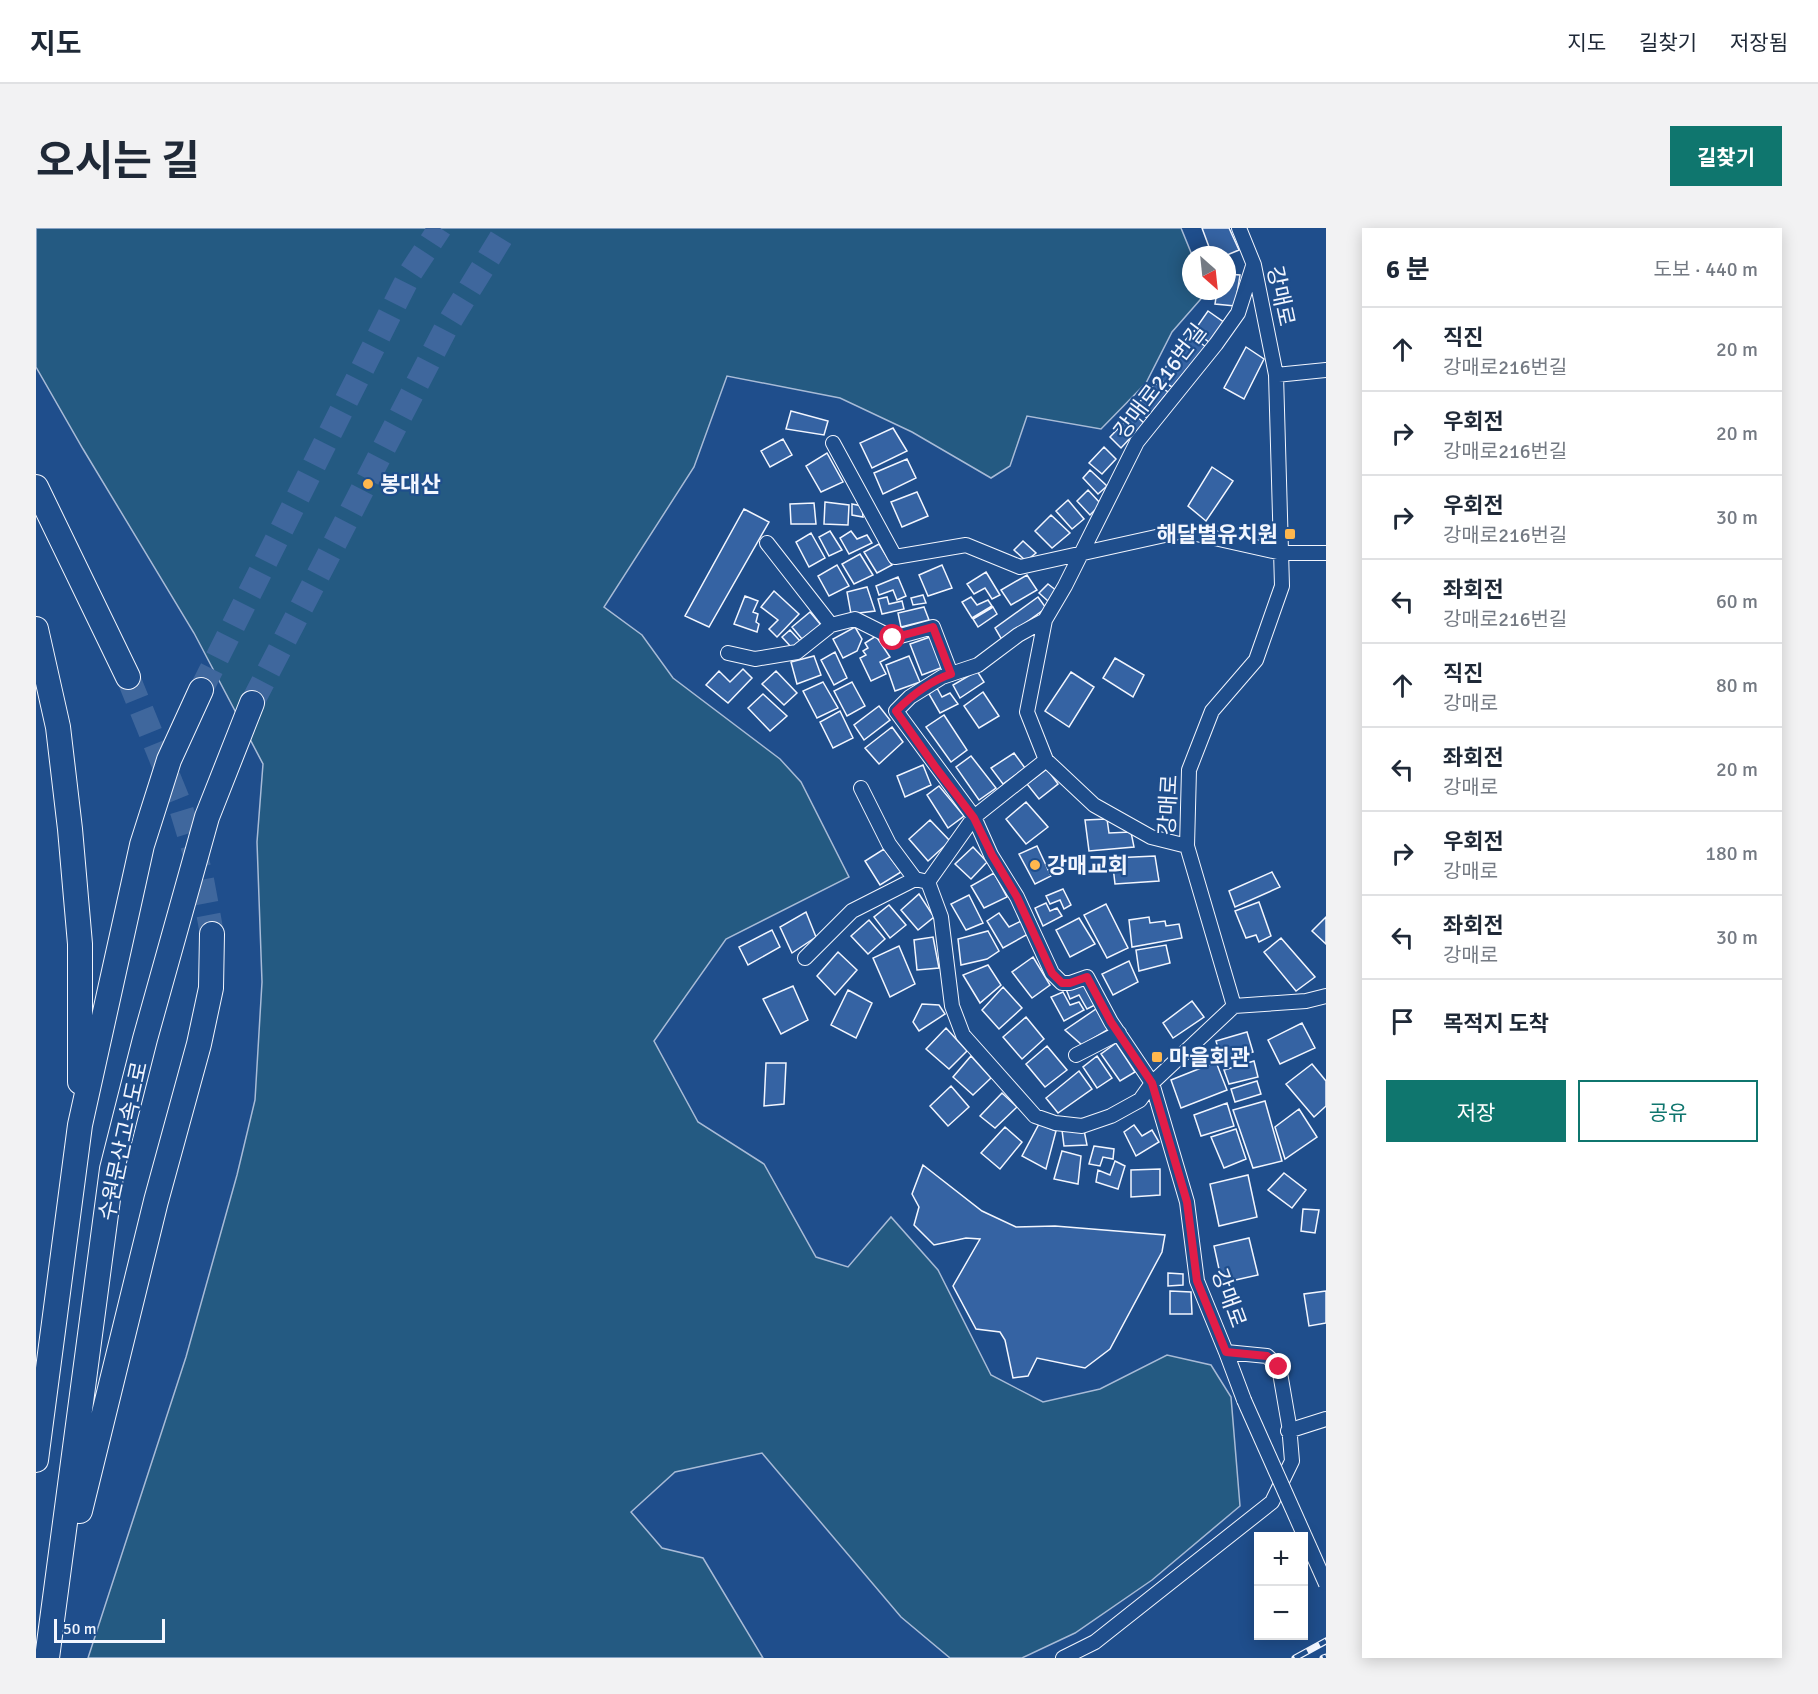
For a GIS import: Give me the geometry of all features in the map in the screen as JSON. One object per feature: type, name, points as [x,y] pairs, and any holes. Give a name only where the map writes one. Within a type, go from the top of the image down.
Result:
[{"type":"highway","points":[[36,487],[128,678]]},
{"type":"highway","name":"수원문산고속도로","points":[[36,629],[58,727],[70,829],[80,944],[80,1125]]},
{"type":"highway","name":"수원문산고속도로","points":[[36,1460],[80,1125],[142,845],[169,760],[201,690]]},
{"type":"highway","name":"수원문산고속도로","points":[[47,1658],[112,1169],[145,1039],[207,817],[252,703]]},
{"type":"highway","name":"수원문산고속도로","points":[[51,1630],[156,1201],[212,988],[212,934]]},
{"type":"street","name":"강매로","points":[[1234,1006],[1186,846],[1189,770],[1212,711],[1256,660],[1282,586],[1276,375],[1254,265],[1239,228]]},
{"type":"street","name":"강매로216번길","points":[[1186,846],[1151,837],[1094,805],[1046,760],[1027,712],[1045,620],[1081,555],[1137,441],[1216,344],[1238,313],[1254,265]]},
{"type":"street","points":[[1276,375],[1326,370]]},
{"type":"street","points":[[833,443],[895,557],[966,545],[1020,567],[1183,531],[1282,553],[1326,553]]},
{"type":"street","points":[[766,543],[831,625]]},
{"type":"street","points":[[728,653],[755,659],[797,652],[831,625],[855,619],[893,638],[933,627],[951,674]]},
{"type":"street","points":[[974,818],[896,711],[910,696],[942,677],[978,665],[1018,635],[1045,620]]},
{"type":"street","points":[[805,958],[852,911],[922,881],[974,818],[1046,760]]},
{"type":"street","points":[[861,788],[890,844],[922,881],[941,917],[951,1006],[963,1035],[1035,1116],[1055,1123],[1082,1126],[1111,1116],[1140,1100],[1152,1083],[1234,1006],[1306,1001],[1326,996]]},
{"type":"street","name":"강매로","points":[[974,818],[992,855],[1017,897],[1052,973],[1062,983],[1070,983],[1087,977],[1119,1033],[1152,1083],[1187,1202],[1197,1281],[1244,1400],[1326,1584]]},
{"type":"street","points":[[1076,1055],[1119,1033]]},
{"type":"street","name":"강매로","points":[[1064,1658],[1095,1642],[1272,1502],[1292,1461],[1289,1425],[1279,1367],[1267,1356],[1226,1352]]},
{"type":"street","points":[[1288,1431],[1326,1419]]},
{"type":"shaded area","points":[[36,228],[1181,228],[1188,246],[1182,246],[1182,300],[1200,300],[1172,332],[1146,383],[1101,429],[1027,416],[1010,466],[991,478],[912,432],[840,398],[727,376],[694,467],[604,607],[642,635],[673,678],[780,759],[801,782],[849,877],[726,939],[654,1041],[698,1122],[764,1164],[816,1257],[848,1267],[891,1217],[938,1270],[991,1375],[1043,1402],[1100,1389],[1167,1355],[1211,1365],[1231,1397],[1240,1506],[1152,1580],[1075,1633],[1022,1658],[950,1658],[901,1617],[762,1453],[675,1472],[631,1512],[662,1548],[703,1558],[763,1658],[88,1658],[186,1357],[237,1175],[255,1100],[262,982],[257,842],[263,764],[194,633],[36,367]]},
{"type":"building","points":[[1202,228],[1229,228],[1239,250],[1236,251],[1236,246],[1209,246]]},
{"type":"building","points":[[1236,275],[1240,275],[1236,300]]},
{"type":"building","points":[[1216,300],[1236,300],[1235,306],[1215,304]]},
{"type":"building","points":[[1208,311],[1225,323],[1209,342],[1194,331]]},
{"type":"building","points":[[1190,335],[1206,347],[1172,387],[1159,379],[1174,353]]},
{"type":"building","points":[[1246,347],[1264,359],[1244,399],[1224,388]]},
{"type":"building","points":[[1155,383],[1168,392],[1147,418],[1135,408]]},
{"type":"building","points":[[791,411],[828,421],[824,435],[786,429]]},
{"type":"building","points":[[1133,413],[1144,423],[1121,448],[1110,437]]},
{"type":"building","points":[[893,428],[907,451],[872,468],[860,443]]},
{"type":"building","points":[[783,439],[792,455],[770,467],[761,451]]},
{"type":"building","points":[[1104,447],[1116,459],[1102,474],[1089,463]]},
{"type":"building","points":[[827,453],[843,482],[821,492],[806,466]]},
{"type":"building","points":[[907,459],[916,478],[883,494],[874,473]]},
{"type":"building","points":[[1212,467],[1233,481],[1206,521],[1188,506]]},
{"type":"building","points":[[1090,470],[1107,486],[1098,494],[1083,478]]},
{"type":"building","points":[[1088,490],[1101,504],[1090,515],[1077,501]]},
{"type":"building","points":[[917,492],[928,516],[902,527],[891,502]]},
{"type":"building","points":[[1068,500],[1084,519],[1072,529],[1056,511]]},
{"type":"building","points":[[825,502],[849,505],[848,525],[824,524]]},
{"type":"building","points":[[814,503],[816,524],[791,524],[790,504]]},
{"type":"building","points":[[852,504],[862,506],[863,517],[852,515]]},
{"type":"building","points":[[744,509],[769,522],[709,627],[685,616]]},
{"type":"building","points":[[1051,515],[1070,533],[1052,548],[1035,531]]},
{"type":"building","points":[[830,531],[842,550],[829,556],[819,537]]},
{"type":"building","points":[[851,531],[857,539],[867,535],[872,543],[849,554],[840,538]]},
{"type":"building","points":[[811,533],[825,558],[809,567],[796,542]]},
{"type":"building","points":[[1023,541],[1036,553],[1026,561],[1014,550]]},
{"type":"building","points":[[879,544],[892,565],[877,573],[864,552]]},
{"type":"building","points":[[860,554],[873,575],[854,584],[842,564]]},
{"type":"building","points":[[837,565],[849,586],[829,596],[818,576]]},
{"type":"building","points":[[942,565],[952,588],[928,596],[919,575]]},
{"type":"building","points":[[986,572],[1000,595],[992,599],[985,588],[974,594],[967,584]]},
{"type":"building","points":[[1027,575],[1037,590],[1011,605],[1001,590]]},
{"type":"building","points":[[898,577],[906,596],[897,600],[893,590],[879,595],[876,586]]},
{"type":"building","points":[[1048,584],[1057,591],[1048,601],[1039,593]]},
{"type":"building","points":[[867,587],[875,611],[851,614],[847,592]]},
{"type":"building","points":[[774,591],[799,614],[777,637],[769,629],[778,620],[761,607]]},
{"type":"building","points":[[923,595],[926,603],[913,605],[911,598]]},
{"type":"building","points":[[745,596],[758,601],[753,612],[758,614],[757,632],[734,624]]},
{"type":"building","points":[[887,597],[889,604],[902,601],[904,609],[882,614],[878,599]]},
{"type":"building","points":[[971,597],[977,605],[988,600],[992,606],[972,618],[962,602]]},
{"type":"building","points":[[1038,597],[1046,608],[1002,640],[995,628]]},
{"type":"building","points":[[924,607],[929,620],[901,627],[898,613]]},
{"type":"building","points":[[993,607],[997,614],[978,627],[973,619]]},
{"type":"building","points":[[810,612],[821,625],[802,639],[792,627]]},
{"type":"building","points":[[855,627],[862,639],[857,651],[843,658],[833,639]]},
{"type":"building","points":[[790,630],[800,641],[792,648],[782,637]]},
{"type":"building","points":[[876,636],[890,657],[880,662],[886,674],[871,681],[860,658],[866,655],[863,651],[868,648],[865,643]]},
{"type":"building","points":[[930,637],[943,667],[922,675],[910,644]]},
{"type":"building","points":[[835,652],[847,678],[834,685],[821,660]]},
{"type":"building","points":[[814,656],[821,675],[797,684],[791,662]]},
{"type":"building","points":[[909,656],[920,682],[895,691],[886,665]]},
{"type":"building","points":[[1115,658],[1144,675],[1133,697],[1103,678]]},
{"type":"building","points":[[743,669],[752,678],[728,703],[706,685],[719,671],[730,682]]},
{"type":"building","points":[[776,671],[797,693],[784,705],[762,684]]},
{"type":"building","points":[[977,671],[984,682],[960,698],[953,685]]},
{"type":"building","points":[[1071,672],[1094,687],[1069,727],[1045,711]]},
{"type":"building","points":[[823,682],[838,708],[817,718],[803,691]]},
{"type":"building","points":[[852,682],[865,706],[847,716],[834,691]]},
{"type":"building","points":[[937,688],[942,697],[950,693],[958,704],[940,713],[929,694]]},
{"type":"building","points":[[983,692],[999,716],[979,728],[964,706]]},
{"type":"building","points":[[763,694],[787,716],[770,731],[748,708]]},
{"type":"building","points":[[879,706],[890,720],[864,740],[854,725]]},
{"type":"building","points":[[840,711],[853,738],[833,748],[820,722]]},
{"type":"building","points":[[944,715],[967,750],[951,762],[926,727]]},
{"type":"building","points":[[892,727],[903,742],[879,764],[865,748]]},
{"type":"building","points":[[1014,753],[1025,768],[1003,784],[991,768]]},
{"type":"building","points":[[971,756],[996,788],[979,800],[956,767]]},
{"type":"building","points":[[923,765],[931,785],[905,797],[897,776]]},
{"type":"building","points":[[1047,769],[1058,784],[1039,799],[1027,784]]},
{"type":"building","points":[[939,786],[964,816],[948,828],[927,795]]},
{"type":"building","points":[[1026,802],[1048,827],[1026,844],[1006,819]]},
{"type":"building","points":[[1107,819],[1109,833],[1131,832],[1134,847],[1089,851],[1085,820]]},
{"type":"building","points":[[930,820],[950,841],[928,861],[909,839]]},
{"type":"building","name":"강매교회","points":[[1037,846],[1051,876],[1035,884],[1019,854]]},
{"type":"building","points":[[973,847],[987,862],[971,879],[955,864]]},
{"type":"building","points":[[884,849],[901,872],[880,885],[865,861]]},
{"type":"building","points":[[1155,856],[1159,881],[1115,884],[1112,858]]},
{"type":"building","points":[[1272,872],[1280,887],[1235,907],[1229,891]]},
{"type":"building","points":[[994,873],[1007,897],[984,908],[971,886]]},
{"type":"building","points":[[1063,889],[1071,905],[1064,909],[1060,900],[1050,904],[1046,896]]},
{"type":"building","points":[[919,894],[934,917],[918,930],[901,910]]},
{"type":"building","points":[[969,895],[983,923],[966,930],[951,904]]},
{"type":"building","points":[[1259,902],[1271,936],[1259,942],[1256,935],[1246,938],[1235,911]]},
{"type":"building","points":[[1046,903],[1050,911],[1057,908],[1062,916],[1043,926],[1035,908]]},
{"type":"building","points":[[1106,904],[1128,948],[1107,958],[1084,915]]},
{"type":"building","points":[[889,905],[906,925],[890,938],[874,917]]},
{"type":"building","points":[[806,912],[816,937],[792,953],[780,927]]},
{"type":"building","points":[[999,913],[1009,927],[1021,921],[1028,934],[1003,948],[987,921]]},
{"type":"building","points":[[1149,917],[1150,923],[1165,921],[1166,926],[1179,924],[1182,938],[1132,947],[1129,920]]},
{"type":"building","points":[[1326,917],[1326,944],[1312,931]]},
{"type":"building","points":[[1079,918],[1095,944],[1070,957],[1056,930]]},
{"type":"building","points":[[869,920],[885,939],[868,954],[851,936]]},
{"type":"building","points":[[772,930],[780,947],[748,965],[739,947]]},
{"type":"building","points":[[988,931],[999,951],[987,959],[961,965],[958,939]]},
{"type":"building","points":[[933,937],[939,968],[917,970],[914,940]]},
{"type":"building","points":[[1281,938],[1315,977],[1296,991],[1264,952]]},
{"type":"building","points":[[1166,945],[1170,963],[1139,971],[1136,950]]},
{"type":"building","points":[[899,946],[915,984],[890,997],[873,958]]},
{"type":"building","points":[[838,952],[857,970],[835,995],[817,976]]},
{"type":"building","points":[[1033,957],[1050,985],[1032,998],[1012,972]]},
{"type":"building","points":[[1129,961],[1138,982],[1113,995],[1102,974]]},
{"type":"building","points":[[988,965],[1001,985],[980,1003],[963,975]]},
{"type":"building","points":[[1085,982],[1095,1005],[1087,1009],[1079,995],[1070,999],[1066,989]]},
{"type":"building","points":[[793,986],[808,1020],[781,1034],[763,999]]},
{"type":"building","points":[[1003,987],[1022,1008],[999,1029],[982,1010]]},
{"type":"building","points":[[848,990],[872,1003],[856,1038],[831,1025]]},
{"type":"building","points":[[1063,992],[1070,1005],[1079,1002],[1084,1010],[1064,1021],[1051,997]]},
{"type":"building","points":[[1192,1001],[1204,1017],[1173,1038],[1163,1023]]},
{"type":"building","points":[[922,1004],[939,1005],[945,1014],[919,1031],[913,1022]]},
{"type":"building","points":[[1096,1009],[1109,1029],[1082,1045],[1065,1030]]},
{"type":"building","points":[[1026,1017],[1044,1039],[1022,1059],[1003,1037]]},
{"type":"building","points":[[1302,1023],[1315,1048],[1280,1064],[1268,1040]]},
{"type":"building","points":[[946,1028],[967,1051],[949,1069],[926,1049]]},
{"type":"building","points":[[1247,1032],[1253,1052],[1222,1062],[1216,1041]]},
{"type":"building","points":[[1116,1043],[1135,1072],[1120,1081],[1101,1054]]},
{"type":"building","points":[[1047,1046],[1067,1070],[1045,1087],[1026,1064]]},
{"type":"building","points":[[971,1056],[991,1078],[973,1095],[953,1077]]},
{"type":"building","points":[[1097,1056],[1112,1078],[1097,1088],[1083,1067]]},
{"type":"building","points":[[1254,1061],[1258,1077],[1229,1084],[1224,1070]]},
{"type":"building","points":[[1216,1062],[1227,1090],[1181,1108],[1171,1080]]},
{"type":"building","points":[[766,1063],[786,1063],[784,1104],[764,1106]]},
{"type":"building","points":[[1312,1064],[1326,1081],[1326,1106],[1314,1117],[1286,1084]]},
{"type":"building","points":[[1079,1071],[1092,1089],[1058,1113],[1046,1098]]},
{"type":"building","points":[[1257,1081],[1261,1094],[1235,1102],[1231,1089]]},
{"type":"building","points":[[951,1086],[969,1107],[948,1126],[930,1106]]},
{"type":"building","points":[[1002,1093],[1017,1107],[995,1128],[980,1116]]},
{"type":"building","points":[[1265,1101],[1282,1161],[1253,1168],[1233,1110]]},
{"type":"building","points":[[1227,1103],[1234,1126],[1201,1136],[1194,1115]]},
{"type":"building","points":[[1299,1109],[1317,1137],[1285,1159],[1275,1127]]},
{"type":"building","points":[[1039,1124],[1056,1131],[1046,1169],[1022,1156]]},
{"type":"building","points":[[1134,1125],[1142,1136],[1152,1130],[1159,1142],[1136,1156],[1124,1132]]},
{"type":"building","points":[[1005,1127],[1022,1142],[1000,1169],[981,1153]]},
{"type":"building","points":[[1236,1129],[1246,1159],[1224,1168],[1211,1137]]},
{"type":"building","points":[[1062,1130],[1084,1130],[1087,1145],[1064,1146]]},
{"type":"building","points":[[1094,1146],[1114,1149],[1113,1159],[1103,1157],[1100,1166],[1089,1164]]},
{"type":"building","points":[[1062,1151],[1081,1156],[1078,1184],[1054,1179]]},
{"type":"building","points":[[1115,1161],[1125,1166],[1118,1189],[1096,1182],[1098,1170],[1110,1175]]},
{"type":"building","points":[[923,1165],[982,1211],[1016,1227],[1055,1226],[1165,1235],[1162,1252],[1110,1349],[1085,1368],[1037,1358],[1028,1376],[1013,1378],[1005,1340],[1000,1332],[976,1329],[953,1286],[980,1239],[966,1238],[934,1245],[914,1225],[919,1207],[912,1194]]},
{"type":"building","points":[[1160,1169],[1160,1195],[1131,1197],[1131,1170]]},
{"type":"building","points":[[1284,1173],[1306,1190],[1292,1208],[1268,1190]]},
{"type":"building","points":[[1248,1175],[1257,1217],[1219,1226],[1210,1184]]},
{"type":"building","points":[[1303,1209],[1319,1210],[1315,1233],[1301,1231]]},
{"type":"building","points":[[1249,1238],[1258,1275],[1222,1283],[1214,1246]]},
{"type":"building","points":[[1168,1273],[1183,1274],[1183,1285],[1168,1286]]},
{"type":"building","points":[[1170,1291],[1191,1292],[1192,1314],[1170,1314]]},
{"type":"building","points":[[1326,1291],[1326,1323],[1309,1326],[1304,1294]]},
{"type":"tunnel","points":[[201,690],[411,272],[440,228]]},
{"type":"tunnel","points":[[252,703],[447,326],[507,228]]},
{"type":"tunnel","points":[[128,677],[180,805],[201,874],[212,934]]},
{"type":"railway","points":[[1295,1658],[1326,1641]]},
{"type":"place","name":"봉대산","points":[[368,484]]},
{"type":"place","name":"해달별유치원","points":[[1290,534]]},
{"type":"place","name":"강매교회","points":[[1035,865]]},
{"type":"place","name":"마을회관","points":[[1157,1057]]},
{"type":"route","points":[[893,638],[933,627],[951,674],[910,696],[896,711],[974,818],[992,855],[1017,897],[1052,973],[1062,983],[1070,983],[1087,977],[1111,1022],[1152,1083],[1187,1202],[1197,1281],[1226,1352],[1267,1356],[1279,1367]]}]
